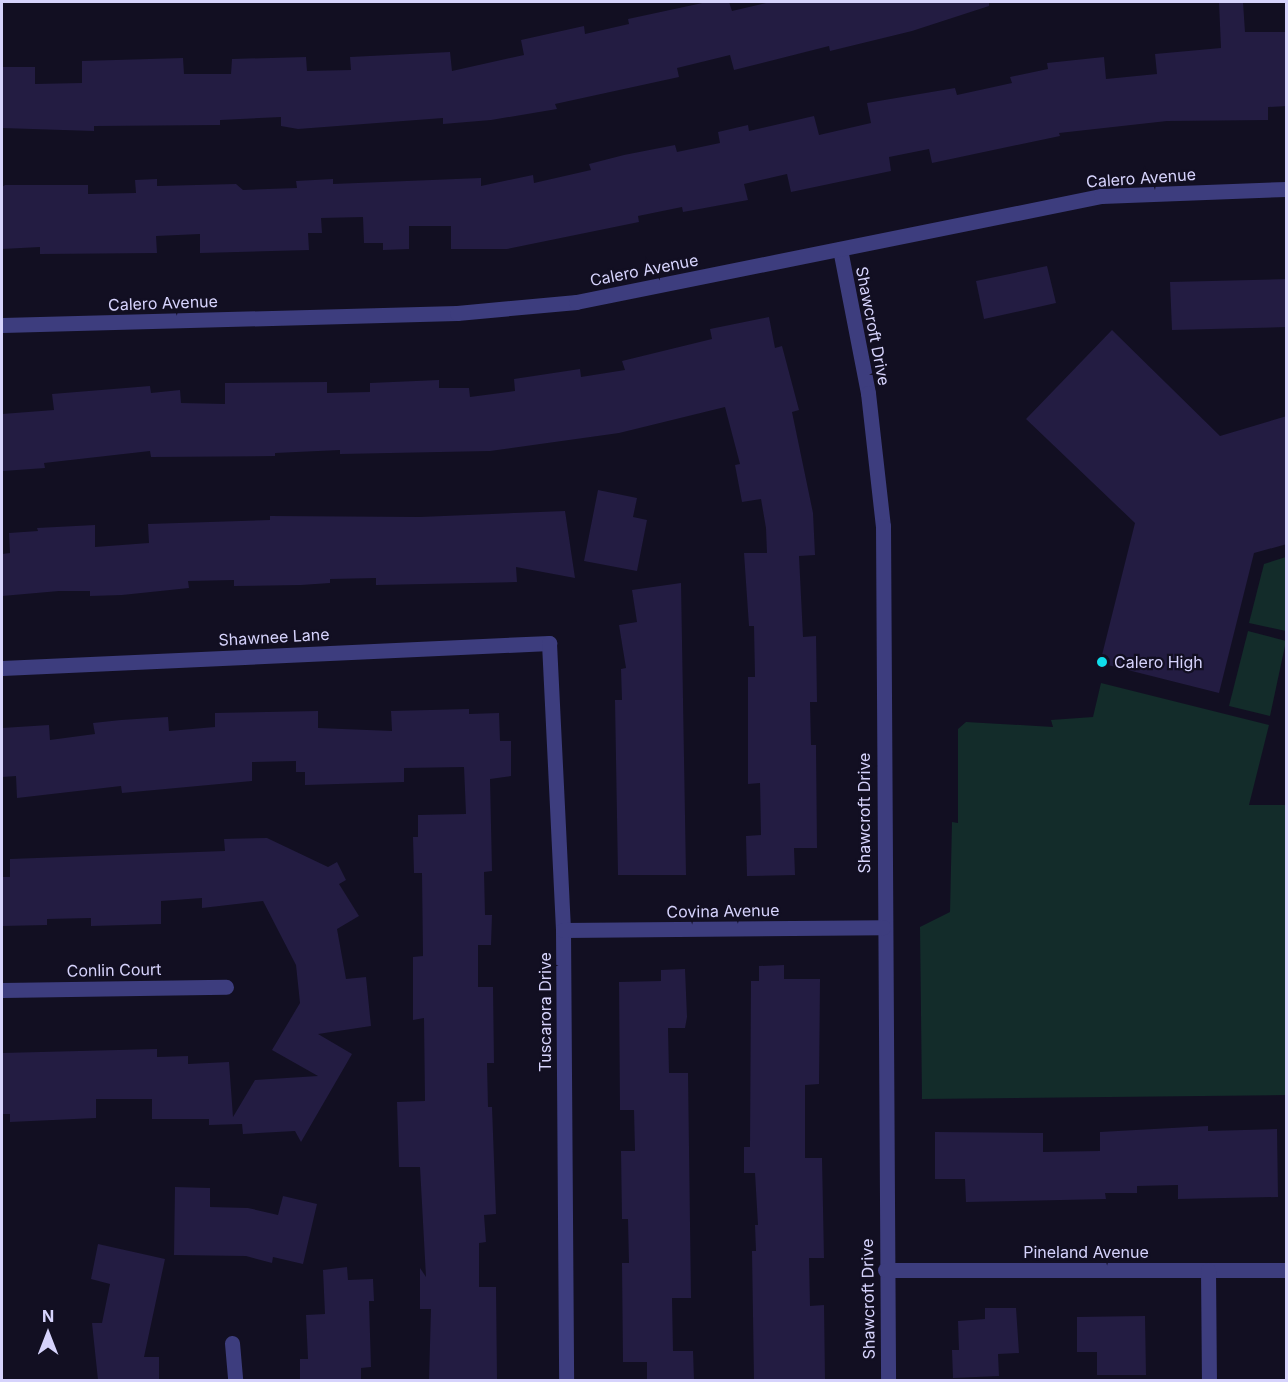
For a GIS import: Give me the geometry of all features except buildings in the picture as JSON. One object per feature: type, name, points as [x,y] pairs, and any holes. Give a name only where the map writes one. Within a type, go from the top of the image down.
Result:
[{"type":"street","name":"Calero Avenue","points":[[2,325],[493,310],[576,302],[1101,196],[1287,189]]},
{"type":"street","name":"Shawcroft Drive","points":[[840,249],[868,393],[883,526],[885,1270],[888,1380]]},
{"type":"street","name":"Shawnee Lane","points":[[2,668],[549,643]]},
{"type":"street","name":"Tuscarora Drive","points":[[549,643],[563,930],[566,1380]]},
{"type":"street","name":"Covina Avenue","points":[[563,930],[883,927]]},
{"type":"street","name":"Conlin Court","points":[[2,990],[226,987]]},
{"type":"street","name":"Pineland Avenue","points":[[885,1270],[1287,1270]]},
{"type":"street","points":[[1208,1270],[1209,1380]]},
{"type":"street","points":[[232,1343],[236,1380]]},
{"type":"green space","points":[[1286,557],[1286,631],[1249,623],[1264,564]]},
{"type":"green space","points":[[1248,631],[1286,641],[1270,716],[1229,706]]},
{"type":"green space","points":[[1101,683],[1269,725],[1249,805],[1286,805],[1286,1095],[922,1099],[920,927],[950,912],[952,822],[958,823],[958,729],[966,722],[1053,727],[1051,720],[1093,717]]},
{"type":"place","name":"Calero High","points":[[1102,662]]}]
